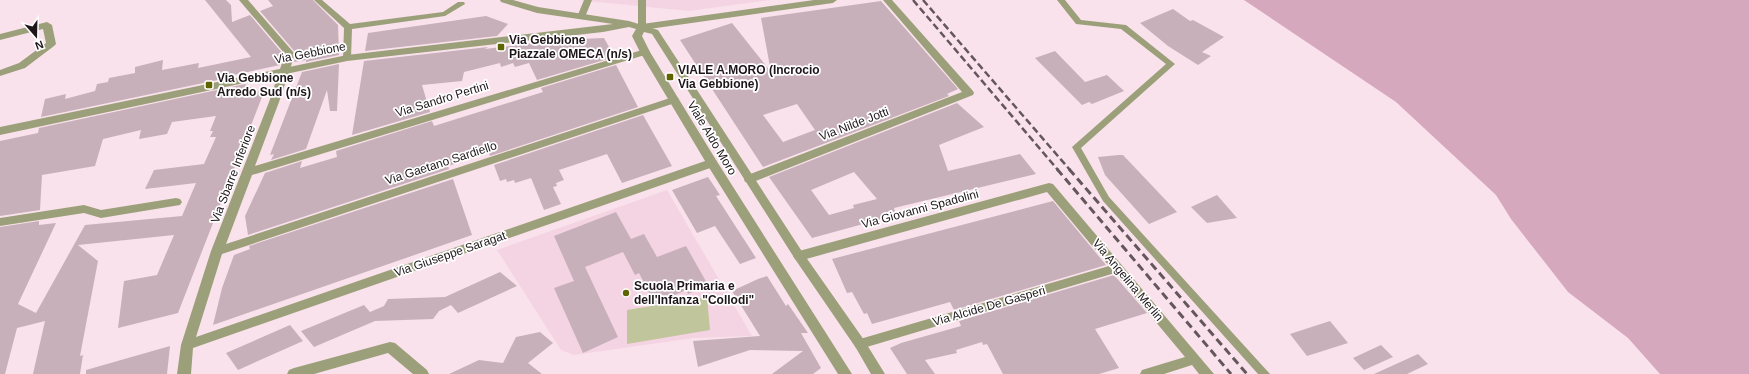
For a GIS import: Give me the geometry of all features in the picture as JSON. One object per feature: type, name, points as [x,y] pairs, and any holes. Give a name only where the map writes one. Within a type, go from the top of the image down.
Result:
[{"type":"street","name":"Via Sbarre Inferiore","points":[[184,374],[187,345],[217,251],[286,70],[290,54],[243,0]]},
{"type":"street","points":[[504,0],[537,10],[642,27],[833,0]]},
{"type":"street","name":"Via Nilde Jotti","points":[[749,179],[969,93],[887,0]]},
{"type":"street","name":"Via Gebbione","points":[[0,131],[347,58],[603,29],[629,24]]},
{"type":"street","points":[[0,37],[47,25],[51,44],[28,63],[11,71],[0,73]]},
{"type":"street","name":"Viale Aldo Moro","points":[[845,374],[644,52],[637,36],[642,27],[656,32],[749,179],[799,256],[860,344],[878,374]]},
{"type":"street","name":"Via Sandro Pertini","points":[[248,172],[644,52]]},
{"type":"street","name":"Via Gaetano Sardiello","points":[[217,251],[674,100]]},
{"type":"street","name":"Via Giuseppe Saragat","points":[[187,345],[712,163]]},
{"type":"street","name":"Via Giovanni Spadolini","points":[[799,256],[1049,187]]},
{"type":"street","name":"Via Angelina Merlin","points":[[1049,187],[1207,374]]},
{"type":"street","points":[[0,222],[84,209],[100,214],[176,202]]},
{"type":"street","name":"Via Alcide De Gasperi","points":[[860,344],[1118,268]]},
{"type":"street","points":[[294,374],[390,347],[422,374]]},
{"type":"street","points":[[1147,374],[1194,359]]},
{"type":"lane","points":[[318,0],[348,27],[445,14],[461,4]]},
{"type":"lane","points":[[581,17],[588,0]]},
{"type":"lane","points":[[642,0],[642,27]]},
{"type":"lane","points":[[1061,0],[1079,22],[1123,27],[1171,64],[1076,147],[1106,198],[1265,374]]},
{"type":"lane","points":[[347,58],[348,27]]},
{"type":"shaded area","points":[[577,0],[770,0],[689,11]]},
{"type":"shaded area","points":[[1244,0],[1749,0],[1749,374],[1660,374],[1628,338],[1568,292],[1511,219],[1496,195],[1396,102]]},
{"type":"shaded area","name":"Scuola Primaria e dell'Infanza \"Collodi\"","points":[[667,190],[752,336],[694,338],[574,355],[561,350],[497,250]]},
{"type":"green space","points":[[707,297],[710,330],[627,344],[627,310]]},
{"type":"building","points":[[205,0],[226,0],[231,5],[232,22],[250,15],[283,54],[280,65],[229,76],[232,77],[41,117],[45,99],[66,94],[65,99],[95,91],[97,84],[108,82],[109,78],[135,73],[135,67],[163,60],[162,70],[199,63],[198,68],[251,57]]},
{"type":"building","points":[[268,0],[313,0],[338,25],[339,55],[306,62],[306,60],[294,62],[296,53],[260,11],[273,6]]},
{"type":"building","points":[[881,1],[958,89],[947,94],[949,96],[763,167],[680,40],[732,23],[771,72],[761,18]],"holes":[[[797,104],[815,130],[783,142],[763,115]]]},
{"type":"building","points":[[1173,9],[1190,21],[1193,20],[1224,37],[1202,52],[1211,56],[1198,65],[1168,46],[1140,23]]},
{"type":"building","points":[[486,16],[508,24],[497,36],[365,51],[368,33]]},
{"type":"building","points":[[604,38],[613,54],[610,55],[611,58],[537,80],[529,63],[515,67],[513,63],[501,67],[500,63],[464,72],[462,81],[422,85],[430,112],[352,135],[364,61],[557,40]]},
{"type":"building","points":[[1055,51],[1085,82],[1107,75],[1124,91],[1092,104],[1089,102],[1082,105],[1035,58]]},
{"type":"building","points":[[339,64],[337,111],[330,111],[327,90],[306,149],[271,160],[274,154],[270,155],[302,72]]},
{"type":"building","points":[[616,65],[638,107],[490,156],[489,153],[448,166],[449,169],[248,235],[245,216],[265,173],[302,161],[300,168],[337,157],[336,151],[432,121],[434,126],[543,92],[541,88]]},
{"type":"building","points":[[245,84],[259,92],[262,97],[178,313],[118,328],[124,281],[157,275],[174,235],[78,245],[98,261],[80,356],[83,355],[80,374],[33,374],[45,321],[17,328],[5,374],[0,374],[0,227],[39,221],[39,225],[56,223],[18,304],[36,313],[85,225],[182,216],[196,183],[145,189],[154,170],[204,164],[216,137],[210,137],[213,131],[210,131],[216,116],[172,122],[167,134],[139,139],[141,130],[103,139],[95,166],[42,175],[40,210],[0,216],[0,141],[38,133],[39,128]]},
{"type":"building","points":[[957,103],[984,127],[939,145],[948,171],[1020,154],[1036,174],[894,208],[896,215],[812,238],[769,177]],"holes":[[[854,172],[877,199],[853,205],[854,208],[829,215],[811,190]]]},
{"type":"building","points":[[643,115],[672,166],[622,183],[607,154],[559,170],[564,180],[556,183],[557,186],[553,187],[561,204],[544,210],[531,178],[515,183],[514,180],[507,182],[506,179],[500,181],[494,165]]},
{"type":"building","points":[[1123,155],[1177,212],[1149,224],[1105,175],[1098,157]]},
{"type":"building","points":[[708,177],[720,195],[716,196],[756,258],[740,264],[715,226],[697,233],[672,190]]},
{"type":"building","points":[[453,179],[472,235],[213,325],[222,288],[234,255],[250,249],[249,246]]},
{"type":"building","points":[[1217,195],[1237,218],[1207,223],[1191,207]]},
{"type":"building","points":[[1053,201],[1106,265],[954,310],[950,302],[872,324],[867,313],[864,314],[852,292],[847,293],[832,259]]},
{"type":"building","points":[[616,212],[631,239],[644,234],[657,257],[686,246],[708,285],[688,294],[686,290],[655,304],[639,273],[635,275],[623,252],[585,267],[618,337],[583,353],[554,288],[574,281],[554,236]]},
{"type":"building","points":[[500,272],[517,286],[458,313],[451,305],[439,311],[433,319],[375,321],[314,347],[301,331],[364,305],[370,312],[384,306],[388,299],[445,297]]},
{"type":"building","points":[[1114,275],[1147,313],[1095,329],[1119,368],[1099,374],[1003,374],[987,344],[983,345],[982,342],[956,350],[957,353],[925,360],[935,374],[907,374],[890,348],[901,343],[961,326],[959,321]]},
{"type":"building","points":[[767,276],[786,306],[788,304],[808,333],[801,333],[821,368],[813,374],[772,374],[803,351],[750,350],[698,367],[693,341],[760,336],[732,291]]},
{"type":"building","points":[[1330,321],[1348,343],[1307,356],[1290,334]]},
{"type":"building","points":[[290,325],[303,341],[238,370],[226,353]]},
{"type":"building","points":[[540,332],[553,343],[528,363],[542,374],[449,374],[479,360],[503,363],[516,337]]},
{"type":"building","points":[[1381,345],[1393,357],[1364,370],[1353,358]]},
{"type":"building","points":[[170,346],[167,374],[86,374],[86,370]]},
{"type":"building","points":[[1418,354],[1428,364],[1407,374],[1374,374]]},
{"type":"railway","points":[[913,0],[1058,170]]},
{"type":"railway","points":[[923,0],[1070,170]]},
{"type":"railway","points":[[1057,169],[1231,374]]},
{"type":"railway","points":[[1069,169],[1247,374]]},
{"type":"place","name":"Via Gebbione Piazzale OMECA (n/s)","points":[[501,47]]},
{"type":"place","name":"VIALE A.MORO (Incrocio Via Gebbione)","points":[[670,77]]},
{"type":"place","name":"Via Gebbione Arredo Sud (n/s)","points":[[209,85]]},
{"type":"place","name":"Scuola Primaria e dell'Infanza \"Collodi\"","points":[[626,293]]}]
